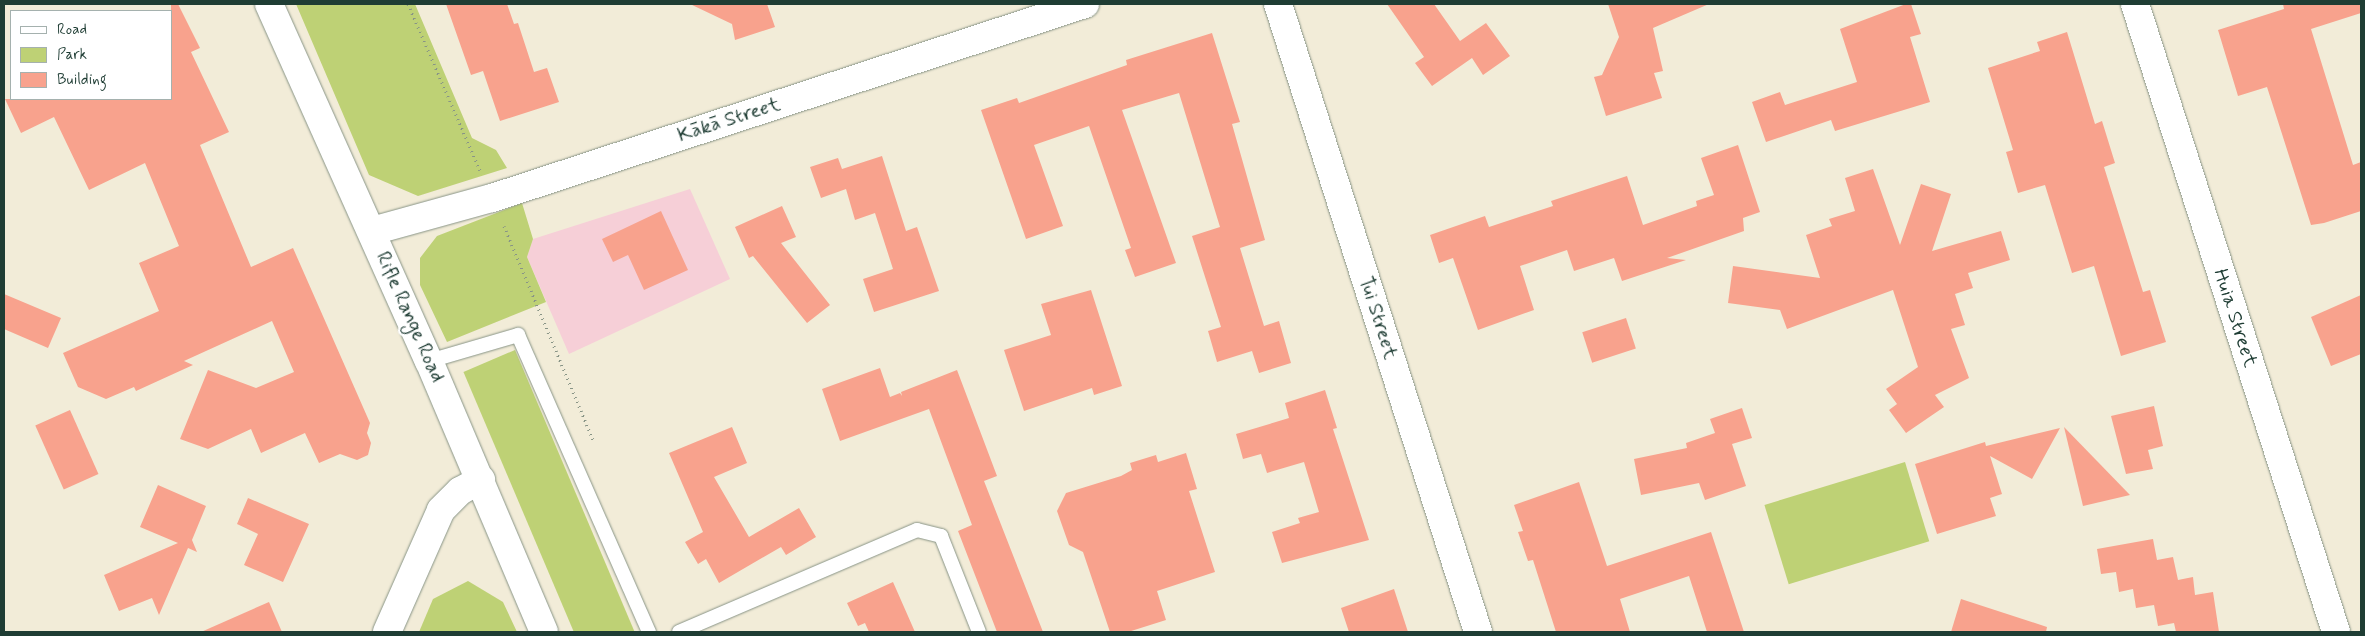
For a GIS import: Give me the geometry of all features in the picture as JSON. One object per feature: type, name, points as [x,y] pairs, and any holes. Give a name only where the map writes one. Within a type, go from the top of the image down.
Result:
[{"type":"street","name":"Rifle Range Road","points":[[270,4],[430,361],[544,632]]},
{"type":"street","name":"Kākā Street","points":[[372,231],[492,198],[1085,4]]},
{"type":"street","name":"Tui Street","points":[[1278,4],[1478,632]]},
{"type":"street","name":"Huia Street","points":[[2135,4],[2336,632]]},
{"type":"street","points":[[387,632],[441,510],[460,491],[481,480]]},
{"type":"lane","points":[[430,361],[518,335],[649,632]]},
{"type":"lane","points":[[679,632],[917,530],[941,536],[979,632]]},
{"type":"path","points":[[408,4],[594,442]]},
{"type":"shaded area","points":[[690,189],[730,279],[569,354],[527,257],[533,239]]},
{"type":"green space","points":[[296,4],[415,4],[472,138],[496,150],[507,168],[418,196],[369,175]]},
{"type":"green space","points":[[522,203],[533,239],[527,257],[546,302],[447,342],[420,285],[420,258],[437,236]]},
{"type":"green space","points":[[515,350],[635,632],[574,632],[463,372]]},
{"type":"green space","points":[[1905,462],[1929,541],[1789,584],[1764,505]]},
{"type":"green space","points":[[468,581],[503,602],[517,632],[419,632],[433,599]]},
{"type":"building","points":[[171,4],[178,4],[200,48],[191,52],[229,132],[200,145],[251,267],[293,248],[370,423],[367,433],[371,443],[368,455],[357,460],[340,454],[319,463],[305,433],[261,453],[251,429],[208,449],[180,439],[208,370],[256,388],[294,372],[272,321],[184,361],[193,365],[136,391],[134,387],[106,399],[78,387],[63,353],[159,311],[139,263],[179,246],[145,163],[89,190],[54,117],[21,133],[5,99],[172,100]]},
{"type":"building","points":[[446,4],[507,4],[514,24],[518,23],[534,72],[547,68],[559,102],[500,121],[483,71],[471,75]]},
{"type":"building","points":[[690,4],[767,4],[775,27],[735,40],[732,24]]},
{"type":"building","points":[[1387,4],[1434,4],[1460,41],[1486,23],[1510,56],[1483,75],[1472,58],[1432,86],[1415,63],[1424,57]]},
{"type":"building","points":[[1608,4],[1709,4],[1653,28],[1663,71],[1654,73],[1662,98],[1606,116],[1594,77],[1602,75],[1619,37]]},
{"type":"building","points":[[1906,4],[1911,4],[1921,34],[1910,37],[1930,102],[1835,131],[1831,120],[1766,142],[1752,102],[1780,92],[1785,105],[1857,82],[1840,29]]},
{"type":"building","points":[[2283,4],[2361,4],[2361,13],[2311,29],[2353,165],[2361,162],[2361,211],[2324,223],[2311,225],[2267,87],[2238,96],[2218,30],[2284,9]]},
{"type":"building","points":[[2067,32],[2095,124],[2102,121],[2115,163],[2104,167],[2143,292],[2150,290],[2166,342],[2121,356],[2094,266],[2072,273],[2045,185],[2018,193],[2006,152],[2013,150],[1988,68],[2040,51],[2037,42]]},
{"type":"building","points":[[1212,33],[1240,122],[1232,124],[1265,240],[1240,248],[1264,326],[1279,321],[1291,363],[1259,373],[1252,351],[1217,362],[1208,331],[1221,327],[1192,236],[1220,227],[1179,93],[1122,110],[1176,263],[1135,277],[1125,250],[1131,248],[1089,126],[1034,145],[1063,226],[1026,239],[981,110],[1017,98],[1019,103],[1127,65],[1126,60]]},
{"type":"building","points":[[1738,145],[1760,212],[1743,218],[1744,231],[1667,258],[1686,260],[1622,281],[1614,258],[1574,271],[1567,250],[1520,266],[1534,310],[1478,330],[1453,258],[1439,263],[1430,235],[1485,216],[1489,227],[1553,206],[1551,201],[1627,176],[1643,225],[1697,206],[1696,201],[1714,195],[1701,158]]},
{"type":"building","points":[[882,156],[906,231],[917,227],[939,291],[874,312],[863,279],[893,269],[875,213],[855,220],[846,189],[821,198],[810,167],[838,158],[842,169]]},
{"type":"building","points":[[1873,169],[1900,245],[1921,184],[1951,194],[1932,251],[2001,231],[2010,260],[1968,273],[1973,288],[1955,294],[1965,325],[1951,329],[1969,378],[1935,395],[1944,407],[1906,433],[1889,410],[1897,404],[1886,389],[1918,367],[1893,290],[1787,329],[1780,310],[1728,303],[1733,266],[1820,278],[1806,235],[1832,226],[1829,219],[1855,211],[1845,178]]},
{"type":"building","points":[[782,206],[796,237],[781,243],[830,305],[807,323],[753,256],[749,258],[735,227]]},
{"type":"building","points":[[661,211],[688,270],[644,290],[628,255],[613,262],[602,239]]},
{"type":"building","points":[[1091,290],[1122,386],[1094,395],[1092,388],[1024,411],[1004,350],[1051,335],[1041,304]]},
{"type":"building","points":[[4,294],[61,318],[48,348],[4,329]]},
{"type":"building","points":[[2361,295],[2361,354],[2331,366],[2311,317]]},
{"type":"building","points":[[1626,318],[1636,348],[1592,363],[1582,332]]},
{"type":"building","points":[[880,368],[890,397],[900,393],[902,396],[901,392],[957,370],[997,476],[984,481],[1043,632],[997,632],[958,531],[972,525],[929,409],[840,441],[822,389]]},
{"type":"building","points":[[1325,390],[1337,428],[1333,429],[1369,540],[1282,563],[1272,532],[1300,523],[1298,518],[1319,512],[1304,462],[1267,473],[1261,454],[1243,459],[1236,434],[1289,418],[1285,403]]},
{"type":"building","points":[[2154,406],[2163,446],[2148,450],[2153,469],[2126,474],[2111,416]]},
{"type":"building","points":[[1742,408],[1752,438],[1732,444],[1746,486],[1705,500],[1699,483],[1641,495],[1634,459],[1687,448],[1686,443],[1715,433],[1710,419]]},
{"type":"building","points":[[70,410],[98,474],[64,489],[35,425]]},
{"type":"building","points":[[732,427],[747,463],[714,477],[749,537],[799,508],[816,537],[786,555],[781,547],[719,583],[706,559],[698,564],[685,542],[703,532],[669,453]]},
{"type":"building","points":[[2064,427],[2130,495],[2083,506]]},
{"type":"building","points":[[2060,428],[2032,479],[1990,456],[2002,494],[1990,498],[1996,516],[1937,534],[1915,464],[1985,442],[1986,446]]},
{"type":"building","points":[[1186,453],[1197,489],[1189,491],[1215,572],[1157,591],[1166,620],[1128,632],[1110,632],[1083,552],[1069,545],[1057,511],[1066,493],[1121,476],[1132,470],[1130,463],[1156,455],[1158,462]]},
{"type":"building","points":[[1579,482],[1607,566],[1711,532],[1744,632],[1707,632],[1689,576],[1620,599],[1630,632],[1556,632],[1533,560],[1528,561],[1518,532],[1523,531],[1514,505]]},
{"type":"building","points":[[158,485],[206,506],[192,540],[197,552],[188,548],[159,615],[152,598],[119,611],[104,575],[178,543],[140,527]]},
{"type":"building","points":[[248,498],[309,524],[283,582],[244,565],[258,534],[237,524]]},
{"type":"building","points":[[2153,539],[2157,560],[2173,557],[2178,580],[2193,577],[2195,595],[2213,592],[2219,632],[2176,632],[2174,623],[2158,626],[2154,605],[2136,608],[2133,589],[2119,592],[2116,572],[2101,574],[2097,549]]},
{"type":"building","points":[[893,582],[915,632],[869,632],[865,623],[858,626],[847,603]]},
{"type":"building","points":[[1394,589],[1408,632],[1349,632],[1341,608]]},
{"type":"building","points":[[1961,599],[2047,627],[2046,632],[1951,632]]},
{"type":"building","points":[[269,602],[282,632],[201,632]]}]
